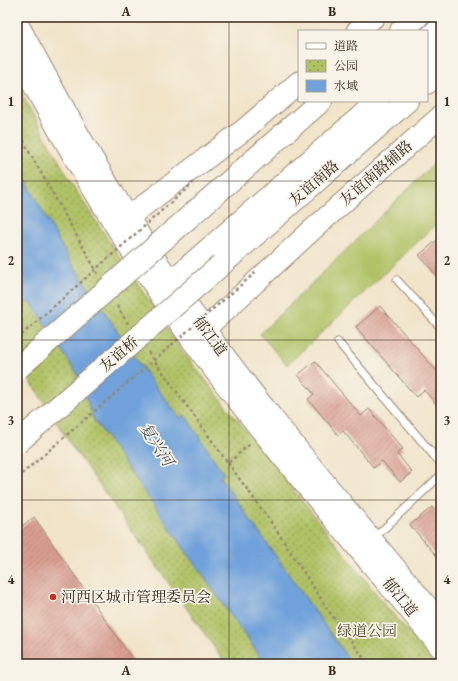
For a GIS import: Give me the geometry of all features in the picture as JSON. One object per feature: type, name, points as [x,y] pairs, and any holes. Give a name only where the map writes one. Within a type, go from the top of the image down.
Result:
[{"type":"main road","points":[[358,30],[374,17]]},
{"type":"main road","points":[[402,30],[417,17]]},
{"type":"main road","name":"郁江道","points":[[17,23],[88,153],[121,222]]},
{"type":"main road","points":[[428,38],[441,26]]},
{"type":"main road","points":[[428,57],[441,46]]},
{"type":"main road","name":"郁江道","points":[[17,55],[72,156],[121,222],[264,432],[441,648]]},
{"type":"main road","points":[[428,82],[441,71]]},
{"type":"main road","points":[[121,222],[245,129],[298,83]]},
{"type":"main road","points":[[17,369],[320,102]]},
{"type":"main road","points":[[161,282],[355,102]]},
{"type":"main road","points":[[161,282],[377,102]]},
{"type":"main road","name":"友谊南路","points":[[221,265],[406,102]]},
{"type":"main road","name":"友谊南路辅路","points":[[198,335],[311,230],[441,116]]},
{"type":"main road","name":"友谊桥","points":[[17,443],[221,265]]},
{"type":"main road","name":"郁江道","points":[[198,335],[266,410],[441,623]]},
{"type":"lane","points":[[397,280],[441,328]]},
{"type":"lane","points":[[338,342],[441,464]]},
{"type":"lane","points":[[372,540],[441,475]]},
{"type":"path","points":[[17,130],[99,275]]},
{"type":"path","points":[[17,339],[193,183]]},
{"type":"path","points":[[17,478],[256,272]]},
{"type":"path","points":[[114,302],[132,329]]},
{"type":"path","points":[[145,348],[273,525],[328,610],[368,664]]},
{"type":"path","points":[[228,463],[264,432]]},
{"type":"green space","name":"绿道公园","points":[[17,86],[76,191],[183,352],[391,612],[436,664],[352,664],[220,477],[224,474],[184,416],[180,419],[147,375],[67,256],[17,164]]},
{"type":"green space","points":[[441,157],[441,220],[287,365],[260,334]]},
{"type":"green space","points":[[31,302],[77,374],[94,420],[265,664],[226,664],[71,445],[17,360],[17,303],[22,304]]},
{"type":"water","name":"复兴河","points":[[17,164],[67,256],[147,375],[180,418],[185,415],[224,474],[220,477],[352,664],[265,664],[94,420],[77,374],[31,302],[22,304],[17,303]]},
{"type":"building","points":[[441,237],[441,281],[419,255]]},
{"type":"building","points":[[380,306],[441,376],[441,410],[424,390],[416,397],[356,327]]},
{"type":"building","points":[[315,361],[361,416],[369,409],[403,449],[397,454],[412,472],[400,482],[382,461],[374,468],[343,431],[338,435],[308,399],[314,394],[298,375]]},
{"type":"building","points":[[432,507],[441,518],[441,561],[410,525]]},
{"type":"building","name":"河西区城市管理委员会","points":[[34,517],[136,664],[17,664],[17,530]]},
{"type":"place","name":"河西区城市管理委员会","points":[[53,597]]}]
